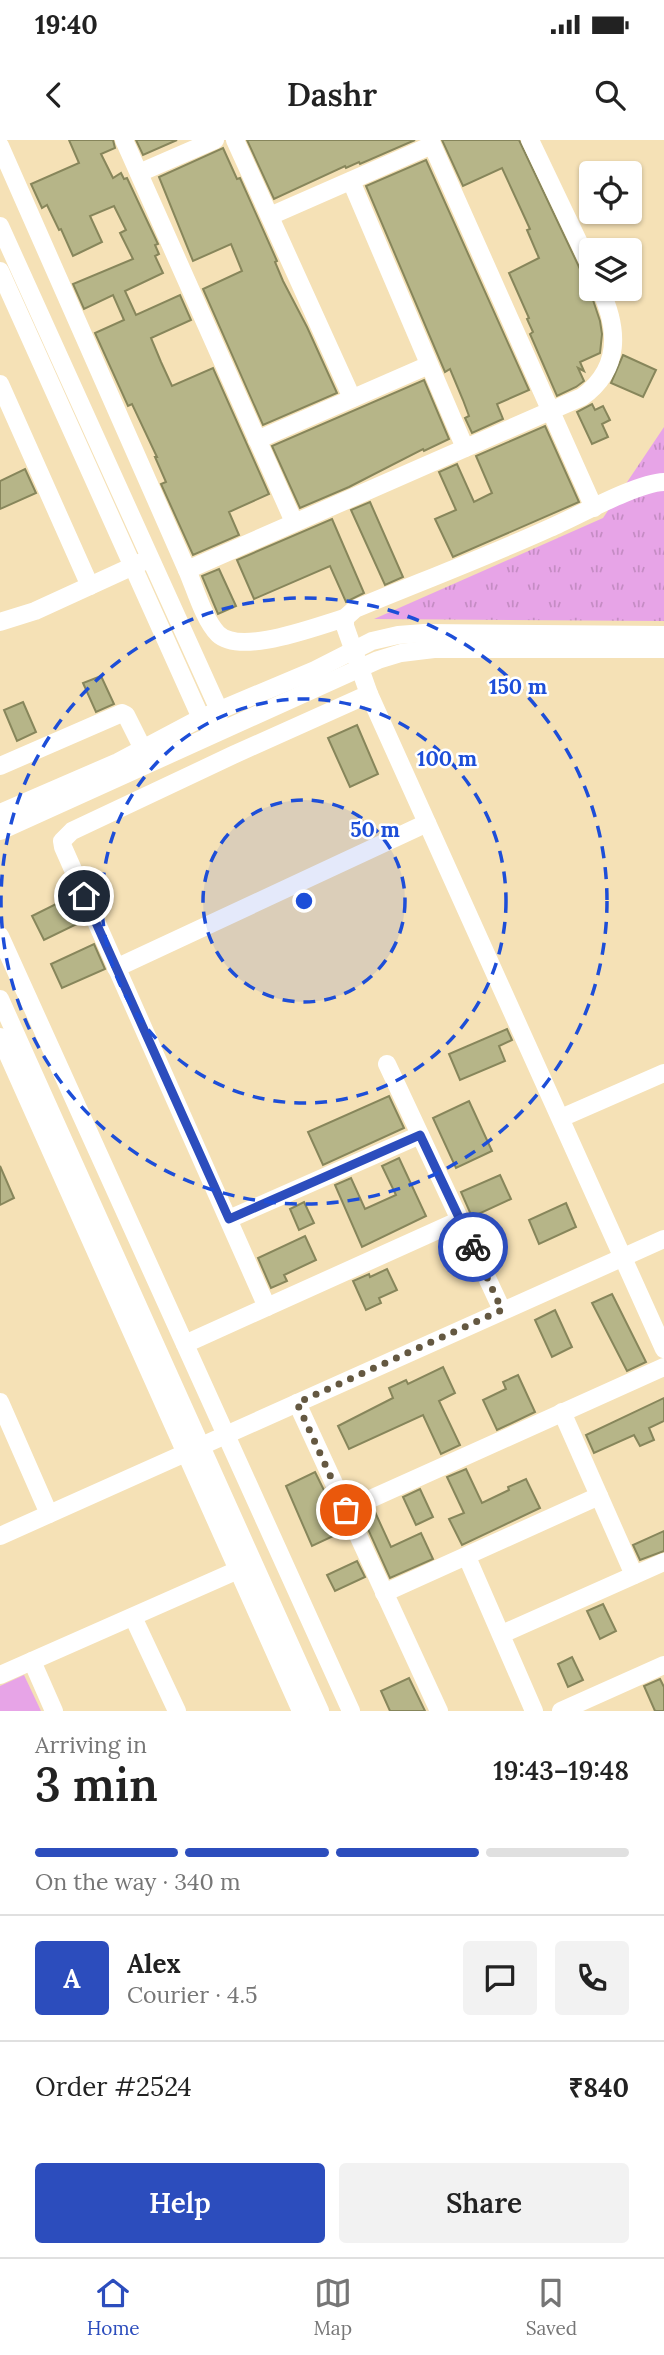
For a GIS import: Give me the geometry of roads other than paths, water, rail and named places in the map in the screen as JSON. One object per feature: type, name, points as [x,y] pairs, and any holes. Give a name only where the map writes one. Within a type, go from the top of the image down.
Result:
[{"type":"street","points":[[124,140],[294,522]]},
{"type":"street","points":[[139,173],[215,140]]},
{"type":"street","points":[[235,140],[352,398]]},
{"type":"street","points":[[530,140],[579,243]]},
{"type":"street","points":[[270,216],[431,143],[594,508]]},
{"type":"street","points":[[0,146],[208,619],[219,635],[231,641],[247,642],[278,638],[345,618],[355,609],[659,482]]},
{"type":"street","points":[[351,181],[465,448]]},
{"type":"street","points":[[0,226],[219,710],[216,732]]},
{"type":"street","points":[[0,271],[201,718],[216,732]]},
{"type":"street","points":[[187,570],[582,397],[598,386],[608,370],[614,326],[606,301]]},
{"type":"street","points":[[257,440],[429,365]]},
{"type":"street","points":[[0,384],[90,586]]},
{"type":"street","points":[[0,622],[36,611],[151,559]]},
{"type":"street","points":[[345,618],[369,694],[664,1349]]},
{"type":"street","points":[[0,813],[117,762],[201,718],[314,670],[372,641],[424,633],[664,635]]},
{"type":"street","points":[[0,831],[216,732],[401,653],[434,649],[664,649]]},
{"type":"street","points":[[267,1307],[62,841],[66,836],[220,761],[369,694]]},
{"type":"street","points":[[0,766],[121,713],[126,715],[143,749]]},
{"type":"street","points":[[116,968],[427,823]]},
{"type":"street","points":[[0,936],[351,1711]]},
{"type":"street","points":[[0,999],[4,1019],[194,1450],[320,1711]]},
{"type":"street","points":[[0,1037],[74,1180]]},
{"type":"street","points":[[387,1064],[502,1310]]},
{"type":"street","points":[[561,1118],[664,1073]]},
{"type":"street","points":[[229,1219],[420,1135]]},
{"type":"street","points":[[74,1180],[104,1165]]},
{"type":"street","points":[[185,1344],[460,1220]]},
{"type":"street","points":[[0,1536],[664,1238]]},
{"type":"street","points":[[346,1510],[664,1367]]},
{"type":"street","points":[[0,1402],[49,1514]]},
{"type":"street","points":[[297,1403],[439,1711]]},
{"type":"street","points":[[562,1412],[634,1575]]},
{"type":"street","points":[[194,1450],[238,1570],[301,1711]]},
{"type":"street","points":[[384,1593],[599,1496]]},
{"type":"street","points":[[467,1557],[534,1711]]},
{"type":"street","points":[[502,1634],[664,1562]]},
{"type":"street","points":[[0,1675],[238,1570]]},
{"type":"street","points":[[133,1616],[177,1711]]},
{"type":"street","points":[[32,1661],[54,1711]]},
{"type":"street","points":[[561,1711],[664,1665]]}]
